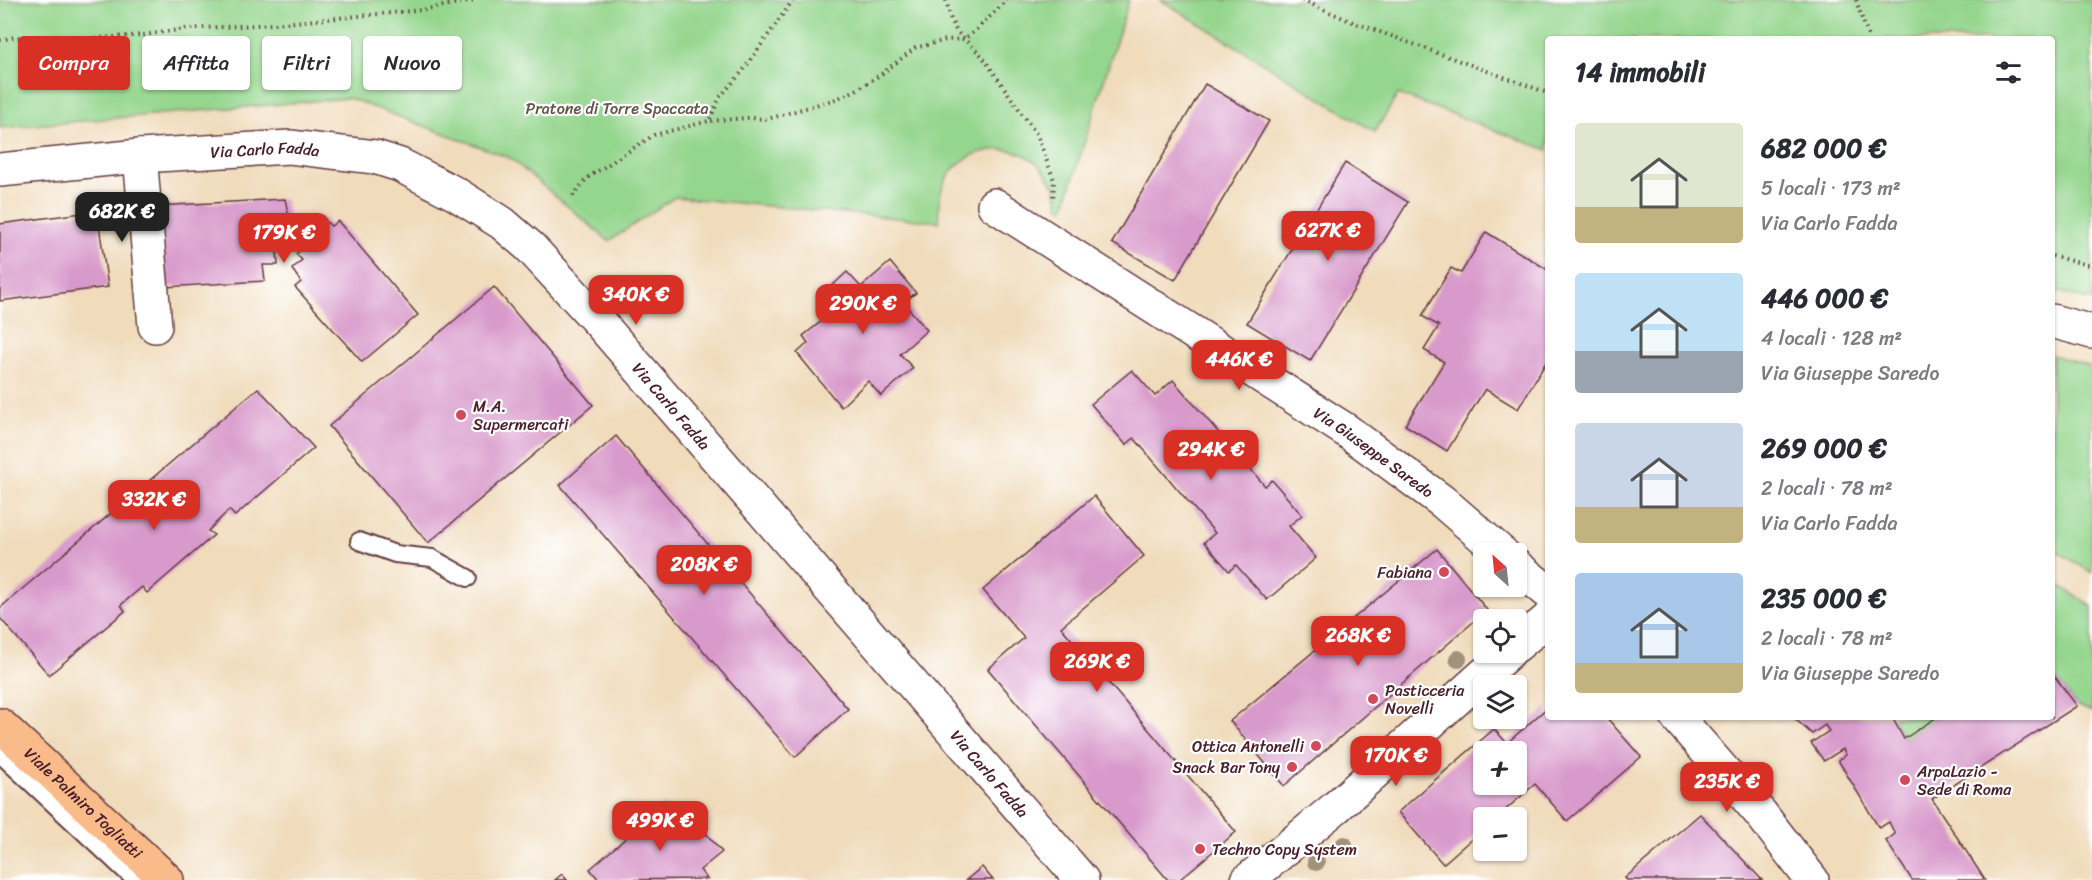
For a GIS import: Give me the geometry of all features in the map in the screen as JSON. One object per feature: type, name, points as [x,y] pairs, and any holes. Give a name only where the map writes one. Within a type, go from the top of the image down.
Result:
[{"type":"main road","name":"Viale Palmiro Togliatti","points":[[0,725],[167,880]]},
{"type":"street","name":"Via Carlo Fadda","points":[[0,170],[140,156],[290,147],[375,157],[400,165],[456,194],[502,223],[530,247],[622,349],[1082,880]]},
{"type":"street","points":[[140,156],[155,326]]},
{"type":"street","name":"Via Giuseppe Saredo","points":[[994,205],[1214,344],[1347,432],[1443,502],[1490,543]]},
{"type":"street","points":[[2055,322],[2092,332]]},
{"type":"street","points":[[1527,575],[1545,590]]},
{"type":"street","points":[[1527,637],[1545,622]]},
{"type":"street","points":[[1248,880],[1335,808],[1497,663]]},
{"type":"street","points":[[1680,720],[1761,814],[1812,880]]},
{"type":"lane","points":[[359,541],[395,554],[432,558],[468,578]]},
{"type":"lane","name":"Viale Palmiro Togliatti","points":[[0,754],[135,880]]},
{"type":"path","points":[[0,40],[16,37],[57,41],[144,35],[184,29],[285,23],[422,10],[475,0]]},
{"type":"path","points":[[709,121],[720,97],[754,56],[793,0]]},
{"type":"path","points":[[946,0],[957,32],[982,56],[1037,135],[1054,180],[1053,201]]},
{"type":"path","points":[[573,196],[587,178],[654,135],[709,121],[768,119],[794,113],[856,90],[915,48],[946,40],[964,39],[1007,0]]},
{"type":"path","points":[[1302,0],[1350,21],[1545,92]]},
{"type":"path","points":[[1856,0],[1868,36]]},
{"type":"path","points":[[2055,257],[2092,266]]},
{"type":"green space","name":"Pratone di Torre Spaccata","points":[[0,0],[1129,0],[1064,208],[1059,206],[1051,180],[1036,162],[1017,152],[992,150],[968,158],[957,165],[949,175],[940,195],[939,222],[675,197],[609,241],[510,158],[349,98],[0,128]]},
{"type":"green space","points":[[1161,0],[2092,0],[2092,301],[2055,291],[2055,36],[1545,36],[1545,149],[1398,94],[1375,132]]},
{"type":"green space","points":[[2055,356],[2092,367],[2092,573],[2055,550]]},
{"type":"green space","points":[[2055,583],[2092,606],[2092,712],[2077,706],[2055,677]]},
{"type":"green space","points":[[1893,720],[1932,720],[1904,739]]},
{"type":"building","points":[[1205,84],[1269,121],[1175,280],[1112,243]]},
{"type":"building","points":[[1345,163],[1408,202],[1310,361],[1247,323]]},
{"type":"building","points":[[285,199],[292,231],[301,236],[308,231],[319,215],[331,226],[338,221],[418,315],[362,362],[295,287],[301,282],[292,269],[302,260],[296,254],[301,250],[296,244],[287,245],[286,250],[277,252],[278,265],[263,265],[265,281],[165,287],[156,206]]},
{"type":"building","points":[[97,211],[108,287],[0,301],[0,224]]},
{"type":"building","points":[[1486,232],[1545,268],[1545,364],[1518,409],[1485,389],[1447,451],[1405,425],[1444,362],[1424,350],[1439,326],[1422,316],[1451,268],[1461,273]]},
{"type":"building","points":[[890,262],[916,293],[903,302],[927,330],[900,354],[913,368],[881,396],[868,381],[841,407],[797,353],[808,343],[803,336],[833,312],[820,297],[847,272],[861,287]]},
{"type":"building","name":"M.A. Supermercati","points":[[494,287],[593,405],[428,543],[329,426]]},
{"type":"building","points":[[1132,370],[1155,396],[1173,380],[1265,486],[1272,480],[1302,515],[1289,526],[1316,558],[1267,600],[1236,565],[1229,571],[1204,542],[1215,533],[1134,438],[1126,445],[1091,404]]},
{"type":"building","points":[[258,388],[314,448],[235,516],[229,510],[208,531],[214,535],[147,593],[142,587],[121,605],[125,611],[49,675],[0,618],[0,608]]},
{"type":"building","points":[[616,436],[848,709],[795,757],[560,485]]},
{"type":"building","points":[[1094,496],[1144,556],[1061,627],[1236,832],[1179,880],[1168,880],[988,669],[1024,638],[983,590]]},
{"type":"building","points":[[1437,549],[1473,593],[1473,597],[1476,597],[1486,609],[1473,609],[1473,622],[1284,786],[1230,721]]},
{"type":"building","name":"ArpaLazio - Sede di Roma","points":[[2055,677],[2077,706],[1932,799],[1985,880],[1912,880],[1886,841],[1895,834],[1889,822],[1879,828],[1838,760],[1846,755],[1843,749],[1824,761],[1811,743],[1829,731],[1825,725],[1812,734],[1796,720],[1894,720],[1904,739],[1932,720],[2055,720]]},
{"type":"building","points":[[1545,710],[1545,720],[1609,720],[1641,757],[1567,821],[1535,784],[1527,791],[1527,741],[1509,741],[1523,729],[1527,729],[1527,725]]},
{"type":"building","points":[[1494,729],[1505,741],[1480,741]]},
{"type":"building","points":[[1473,747],[1473,795],[1522,795],[1509,807],[1473,807],[1473,838],[1443,864],[1398,812]]},
{"type":"building","points":[[664,805],[679,823],[690,815],[722,852],[700,870],[707,879],[599,880],[590,869]]},
{"type":"building","points":[[1700,814],[1762,880],[1627,880],[1625,878]]},
{"type":"building","points":[[982,867],[993,880],[966,880]]},
{"type":"building","points":[[562,874],[567,880],[555,880]]},
{"type":"place","name":"M.A. Supermercati","points":[[461,415]]},
{"type":"place","name":"Fabiana","points":[[1444,572]]},
{"type":"place","name":"Pasticceria Novelli","points":[[1373,699]]},
{"type":"place","name":"Ottica Antonelli","points":[[1316,746]]},
{"type":"place","name":"Snack Bar Tony","points":[[1292,767]]},
{"type":"place","name":"ArpaLazio - Sede di Roma","points":[[1905,780]]},
{"type":"place","name":"Techno Copy System","points":[[1200,849]]}]
